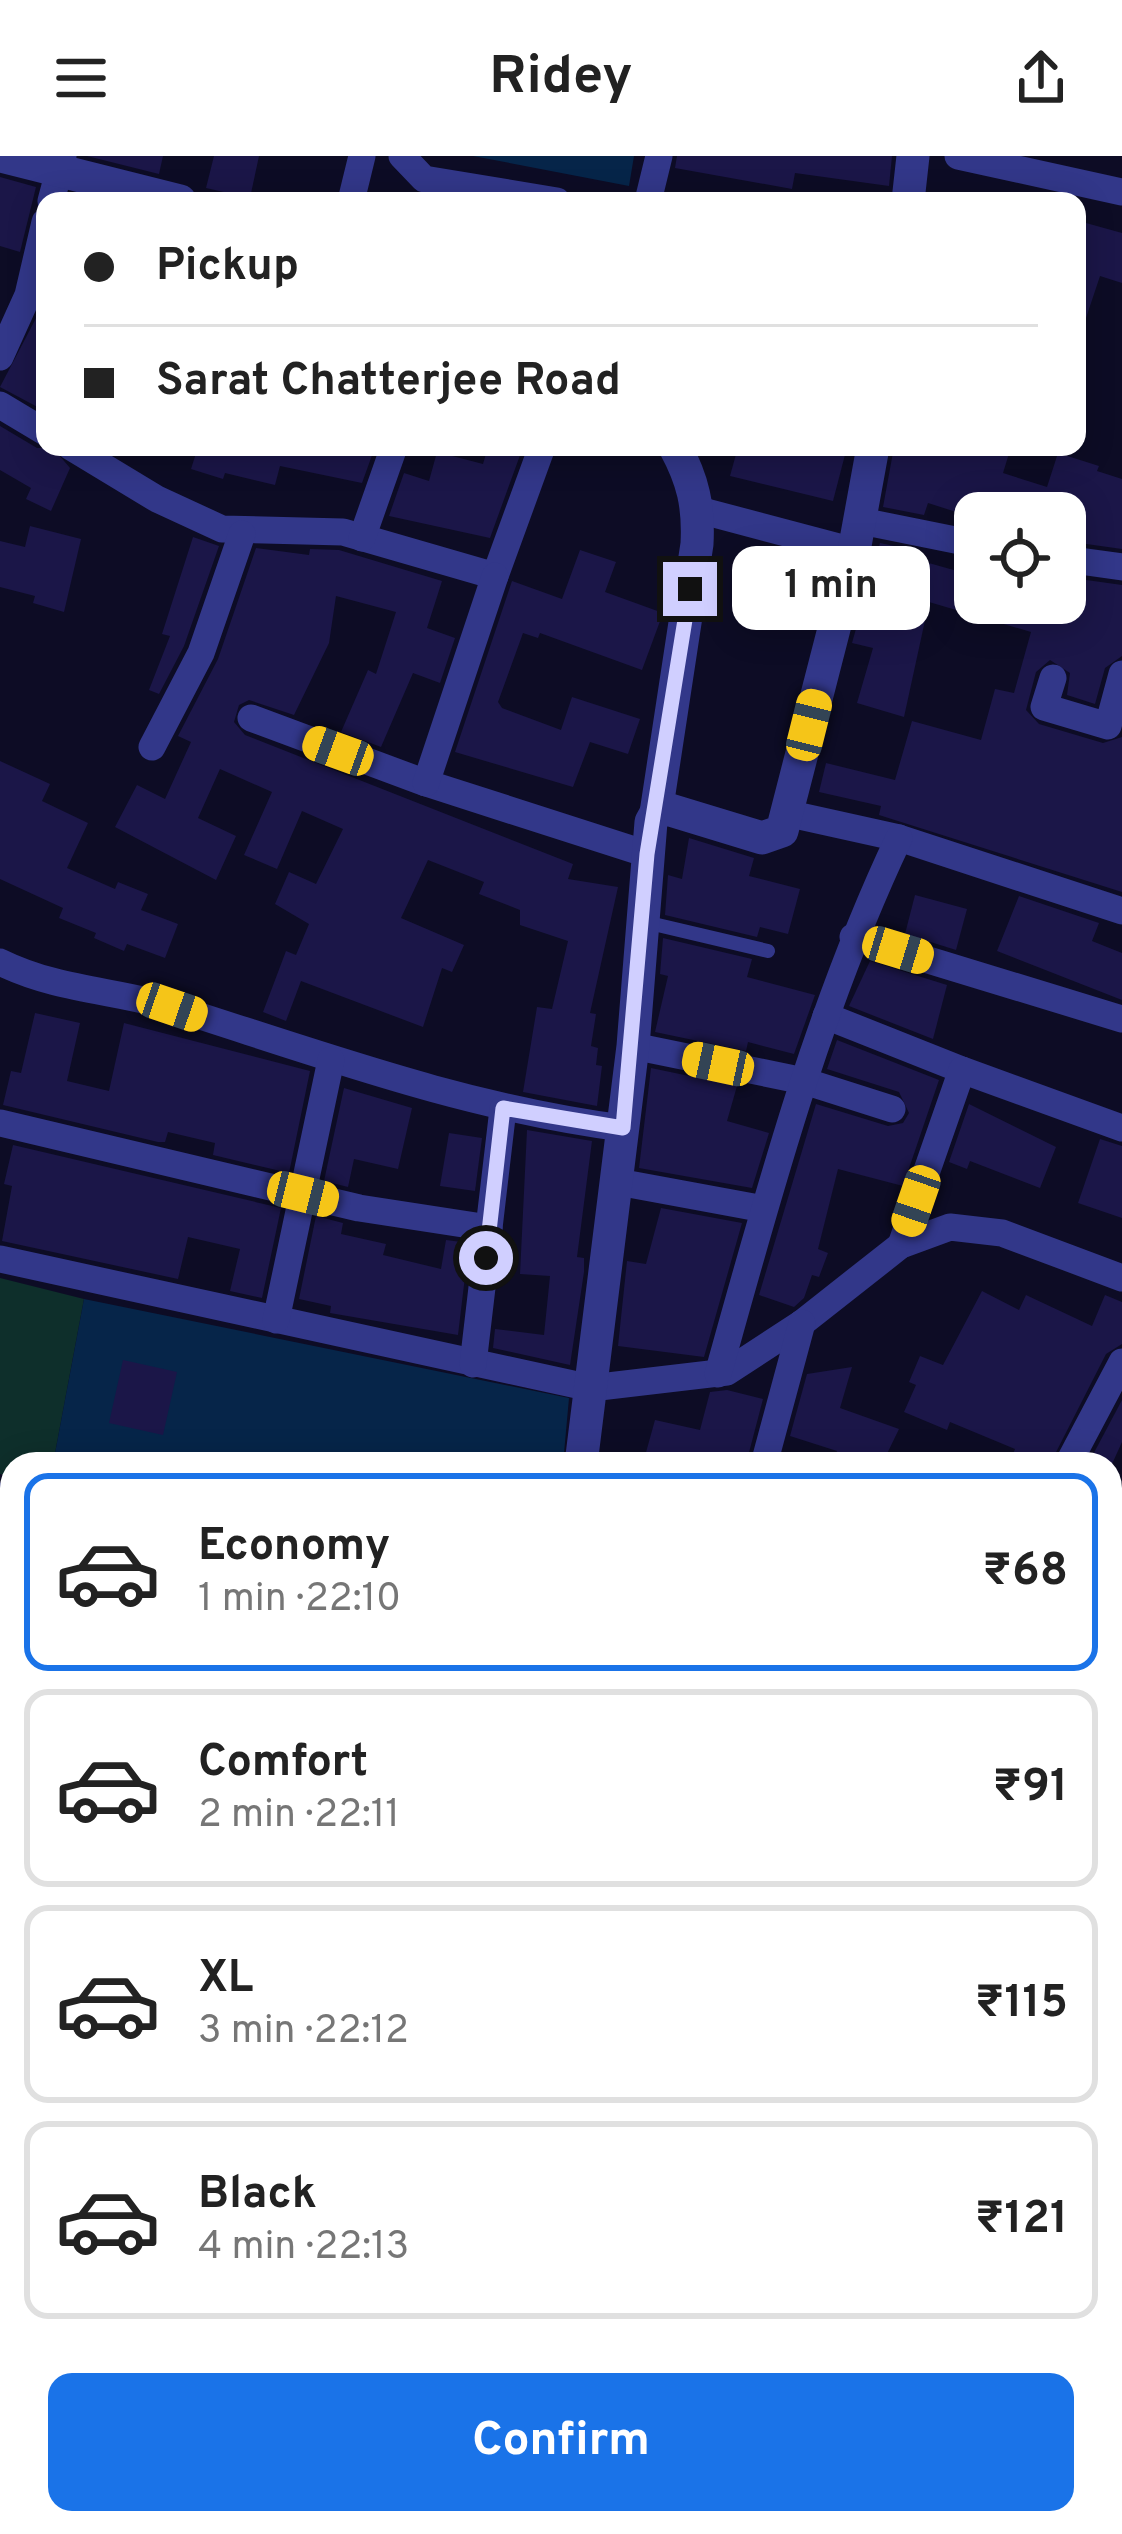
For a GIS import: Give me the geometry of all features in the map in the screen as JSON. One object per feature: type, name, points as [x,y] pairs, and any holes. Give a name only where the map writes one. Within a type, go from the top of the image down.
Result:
[{"type":"street","points":[[1,156],[58,176],[137,192]]},
{"type":"street","points":[[353,192],[362,156]]},
{"type":"street","points":[[650,192],[659,156]]},
{"type":"street","points":[[909,192],[914,156]]},
{"type":"street","points":[[958,156],[1122,193]]},
{"type":"street","points":[[411,162],[454,192]]},
{"type":"street","points":[[0,357],[36,252]]},
{"type":"street","points":[[0,405],[36,427]]},
{"type":"street","points":[[85,456],[176,509],[242,534],[330,531],[495,576]]},
{"type":"street","points":[[362,538],[391,456]]},
{"type":"street","points":[[425,783],[539,456]]},
{"type":"street","points":[[582,1452],[633,1046],[647,854],[699,509],[692,477],[681,456]]},
{"type":"street","points":[[656,813],[667,809],[771,838],[782,831],[857,536],[871,456]]},
{"type":"street","points":[[699,509],[857,536],[954,543]]},
{"type":"street","points":[[152,747],[201,653],[242,534]]},
{"type":"street","points":[[1086,562],[1122,567]]},
{"type":"street","points":[[1053,678],[1044,707],[1108,726],[1122,674]]},
{"type":"street","points":[[251,718],[425,783],[647,854]]},
{"type":"street","points":[[786,812],[899,838],[1122,911]]},
{"type":"street","points":[[718,1374],[803,1081],[853,937],[899,838]]},
{"type":"street","points":[[853,937],[1122,1019]]},
{"type":"street","points":[[2,971],[90,994],[172,1007],[331,1060],[503,1108],[623,1128]]},
{"type":"street","points":[[826,1016],[1122,1128]]},
{"type":"street","points":[[633,1046],[803,1081],[892,1109]]},
{"type":"street","points":[[276,1320],[331,1060]]},
{"type":"street","points":[[901,1245],[962,1070]]},
{"type":"street","points":[[473,1364],[503,1108]]},
{"type":"street","points":[[0,1123],[303,1194],[489,1228]]},
{"type":"street","points":[[618,1182],[764,1209]]},
{"type":"street","points":[[0,1259],[592,1388],[718,1374],[743,1364],[901,1245],[950,1228],[982,1228],[1122,1278]]},
{"type":"street","points":[[767,1452],[802,1323]]},
{"type":"street","points":[[1074,1452],[1122,1362]]},
{"type":"lane","points":[[641,921],[768,951]]},
{"type":"green space","points":[[0,1278],[84,1299],[55,1452],[0,1452]]},
{"type":"water","points":[[473,156],[634,156],[629,186]]},
{"type":"water","points":[[84,1299],[569,1398],[564,1452],[55,1452]]},
{"type":"building","points":[[87,156],[163,156],[159,174]]},
{"type":"building","points":[[214,156],[259,156],[251,192],[206,188]]},
{"type":"building","points":[[677,156],[892,156],[889,186],[795,173],[792,189],[675,168]]},
{"type":"building","points":[[0,177],[36,187],[20,252],[0,246]]},
{"type":"building","points":[[1086,223],[1122,233],[1122,283],[1100,276],[1086,318]]},
{"type":"building","points":[[36,318],[36,406],[0,387]]},
{"type":"building","points":[[0,426],[36,447],[36,456],[60,456],[70,468],[51,511],[26,499],[31,488],[0,470]]},
{"type":"building","points":[[195,456],[372,456],[362,483],[280,466],[275,485],[225,473],[223,479],[191,469]]},
{"type":"building","points":[[436,456],[483,464],[485,456],[520,456],[490,538],[389,516],[404,473],[429,481]]},
{"type":"building","points":[[736,456],[845,456],[833,501],[730,476]]},
{"type":"building","points":[[892,456],[1008,456],[1003,473],[1047,487],[1057,456],[1067,456],[1122,479],[1122,549],[1086,544],[1086,492],[954,492],[954,511],[928,503],[924,515],[883,507]]},
{"type":"building","points":[[30,526],[81,539],[64,612],[33,603],[35,596],[0,587],[0,541],[25,547]]},
{"type":"building","points":[[193,537],[219,546],[184,646],[159,694],[149,690],[170,636],[162,634]]},
{"type":"building","points":[[880,543],[913,550],[911,558],[954,570],[954,609],[929,602],[904,717],[857,703],[873,648],[852,643]]},
{"type":"building","points":[[763,546],[813,559],[802,586],[755,569]]},
{"type":"building","points":[[256,548],[309,555],[310,549],[339,550],[442,581],[427,628],[455,638],[440,683],[413,673],[381,747],[341,732],[368,670],[376,674],[396,612],[336,596],[329,643],[294,715],[249,700],[239,705],[234,722],[245,735],[573,864],[568,879],[618,887],[590,1013],[596,1014],[591,1046],[598,1048],[596,1065],[602,1066],[597,1106],[523,1092],[537,1007],[552,1009],[568,941],[520,925],[520,910],[479,894],[484,882],[428,860],[401,918],[464,945],[452,972],[442,968],[423,1027],[301,981],[286,1021],[263,1012],[286,951],[296,955],[309,924],[275,904],[289,872],[316,884],[343,829],[302,811],[277,869],[244,855],[272,792],[220,769],[198,818],[236,836],[216,880],[115,827],[137,785],[165,799],[191,742],[178,736],[218,659]]},
{"type":"building","points":[[580,550],[616,562],[605,592],[663,613],[642,670],[540,633],[538,638],[523,633],[498,702],[502,708],[561,730],[572,697],[640,719],[628,754],[590,742],[573,787],[455,752],[512,581],[562,599]]},
{"type":"building","points":[[1086,580],[1122,585],[1122,656],[1105,668],[1095,704],[1067,695],[1070,673],[1050,660],[1036,672],[1026,710],[1039,724],[1103,743],[1122,737],[1122,892],[879,815],[881,806],[819,792],[826,763],[895,780],[912,721],[981,740],[995,689],[1014,693],[1031,632],[1004,624],[1086,624]]},
{"type":"building","points":[[0,761],[50,784],[42,801],[88,823],[67,868],[115,889],[118,882],[148,894],[141,910],[178,924],[165,958],[127,944],[124,951],[94,938],[96,933],[59,918],[63,908],[0,879]]},
{"type":"building","points":[[689,838],[754,858],[749,876],[800,889],[788,934],[760,927],[757,937],[665,915],[668,875],[682,879]]},
{"type":"building","points":[[915,895],[967,909],[956,950],[905,934]]},
{"type":"building","points":[[1019,896],[1099,923],[1092,941],[1122,953],[1122,1000],[997,951]]},
{"type":"building","points":[[663,938],[752,959],[747,977],[815,995],[794,1054],[748,1042],[746,1051],[655,1032],[668,976],[660,974]]},
{"type":"building","points":[[870,961],[947,985],[933,1039],[849,1006]]},
{"type":"building","points":[[35,1013],[80,1023],[67,1081],[109,1091],[124,1023],[310,1071],[289,1173],[213,1155],[215,1143],[168,1132],[165,1142],[158,1142],[3,1105],[11,1071],[21,1073]]},
{"type":"building","points":[[837,1040],[939,1080],[903,1186],[838,1169],[818,1249],[828,1253],[819,1277],[812,1275],[804,1298],[794,1307],[759,1295],[816,1104],[888,1126],[903,1123],[909,1113],[899,1092],[827,1069]]},
{"type":"building","points":[[651,1068],[737,1086],[727,1121],[769,1133],[752,1188],[639,1168]]},
{"type":"building","points":[[344,1088],[412,1108],[398,1169],[354,1159],[348,1187],[324,1181]]},
{"type":"building","points":[[969,1104],[1056,1147],[1040,1188],[970,1161],[967,1169],[949,1162]]},
{"type":"building","points":[[527,1130],[592,1141],[577,1257],[584,1258],[584,1272],[570,1365],[493,1348],[495,1329],[544,1335],[550,1276],[520,1274]]},
{"type":"building","points":[[449,1133],[482,1138],[475,1191],[440,1186]]},
{"type":"building","points":[[1100,1139],[1122,1146],[1122,1218],[1078,1203]]},
{"type":"building","points":[[13,1145],[281,1208],[262,1298],[230,1291],[240,1249],[188,1237],[178,1279],[2,1241],[12,1186],[4,1184]]},
{"type":"building","points":[[661,1208],[742,1223],[704,1357],[618,1346],[627,1261],[646,1264]]},
{"type":"building","points":[[316,1216],[343,1223],[341,1234],[386,1244],[383,1255],[441,1269],[446,1240],[469,1243],[458,1335],[330,1313],[331,1306],[299,1299]]},
{"type":"building","points":[[982,1291],[1019,1310],[1026,1295],[1092,1326],[1105,1295],[1122,1302],[1122,1344],[1106,1354],[1056,1452],[1014,1452],[950,1422],[947,1430],[904,1412],[916,1385],[909,1382],[920,1356],[943,1365]]},
{"type":"building","points":[[123,1360],[177,1372],[163,1435],[109,1423]]},
{"type":"building","points":[[852,1367],[840,1408],[899,1429],[888,1452],[837,1452],[790,1436],[807,1374]]},
{"type":"building","points":[[727,1390],[763,1399],[749,1452],[646,1452],[655,1420],[700,1430],[710,1392]]},
{"type":"building","points":[[1122,1400],[1122,1442],[1117,1452],[1094,1452]]},
{"type":"route","points":[[486,1258],[503,1108],[623,1128],[647,854],[690,589]]}]
